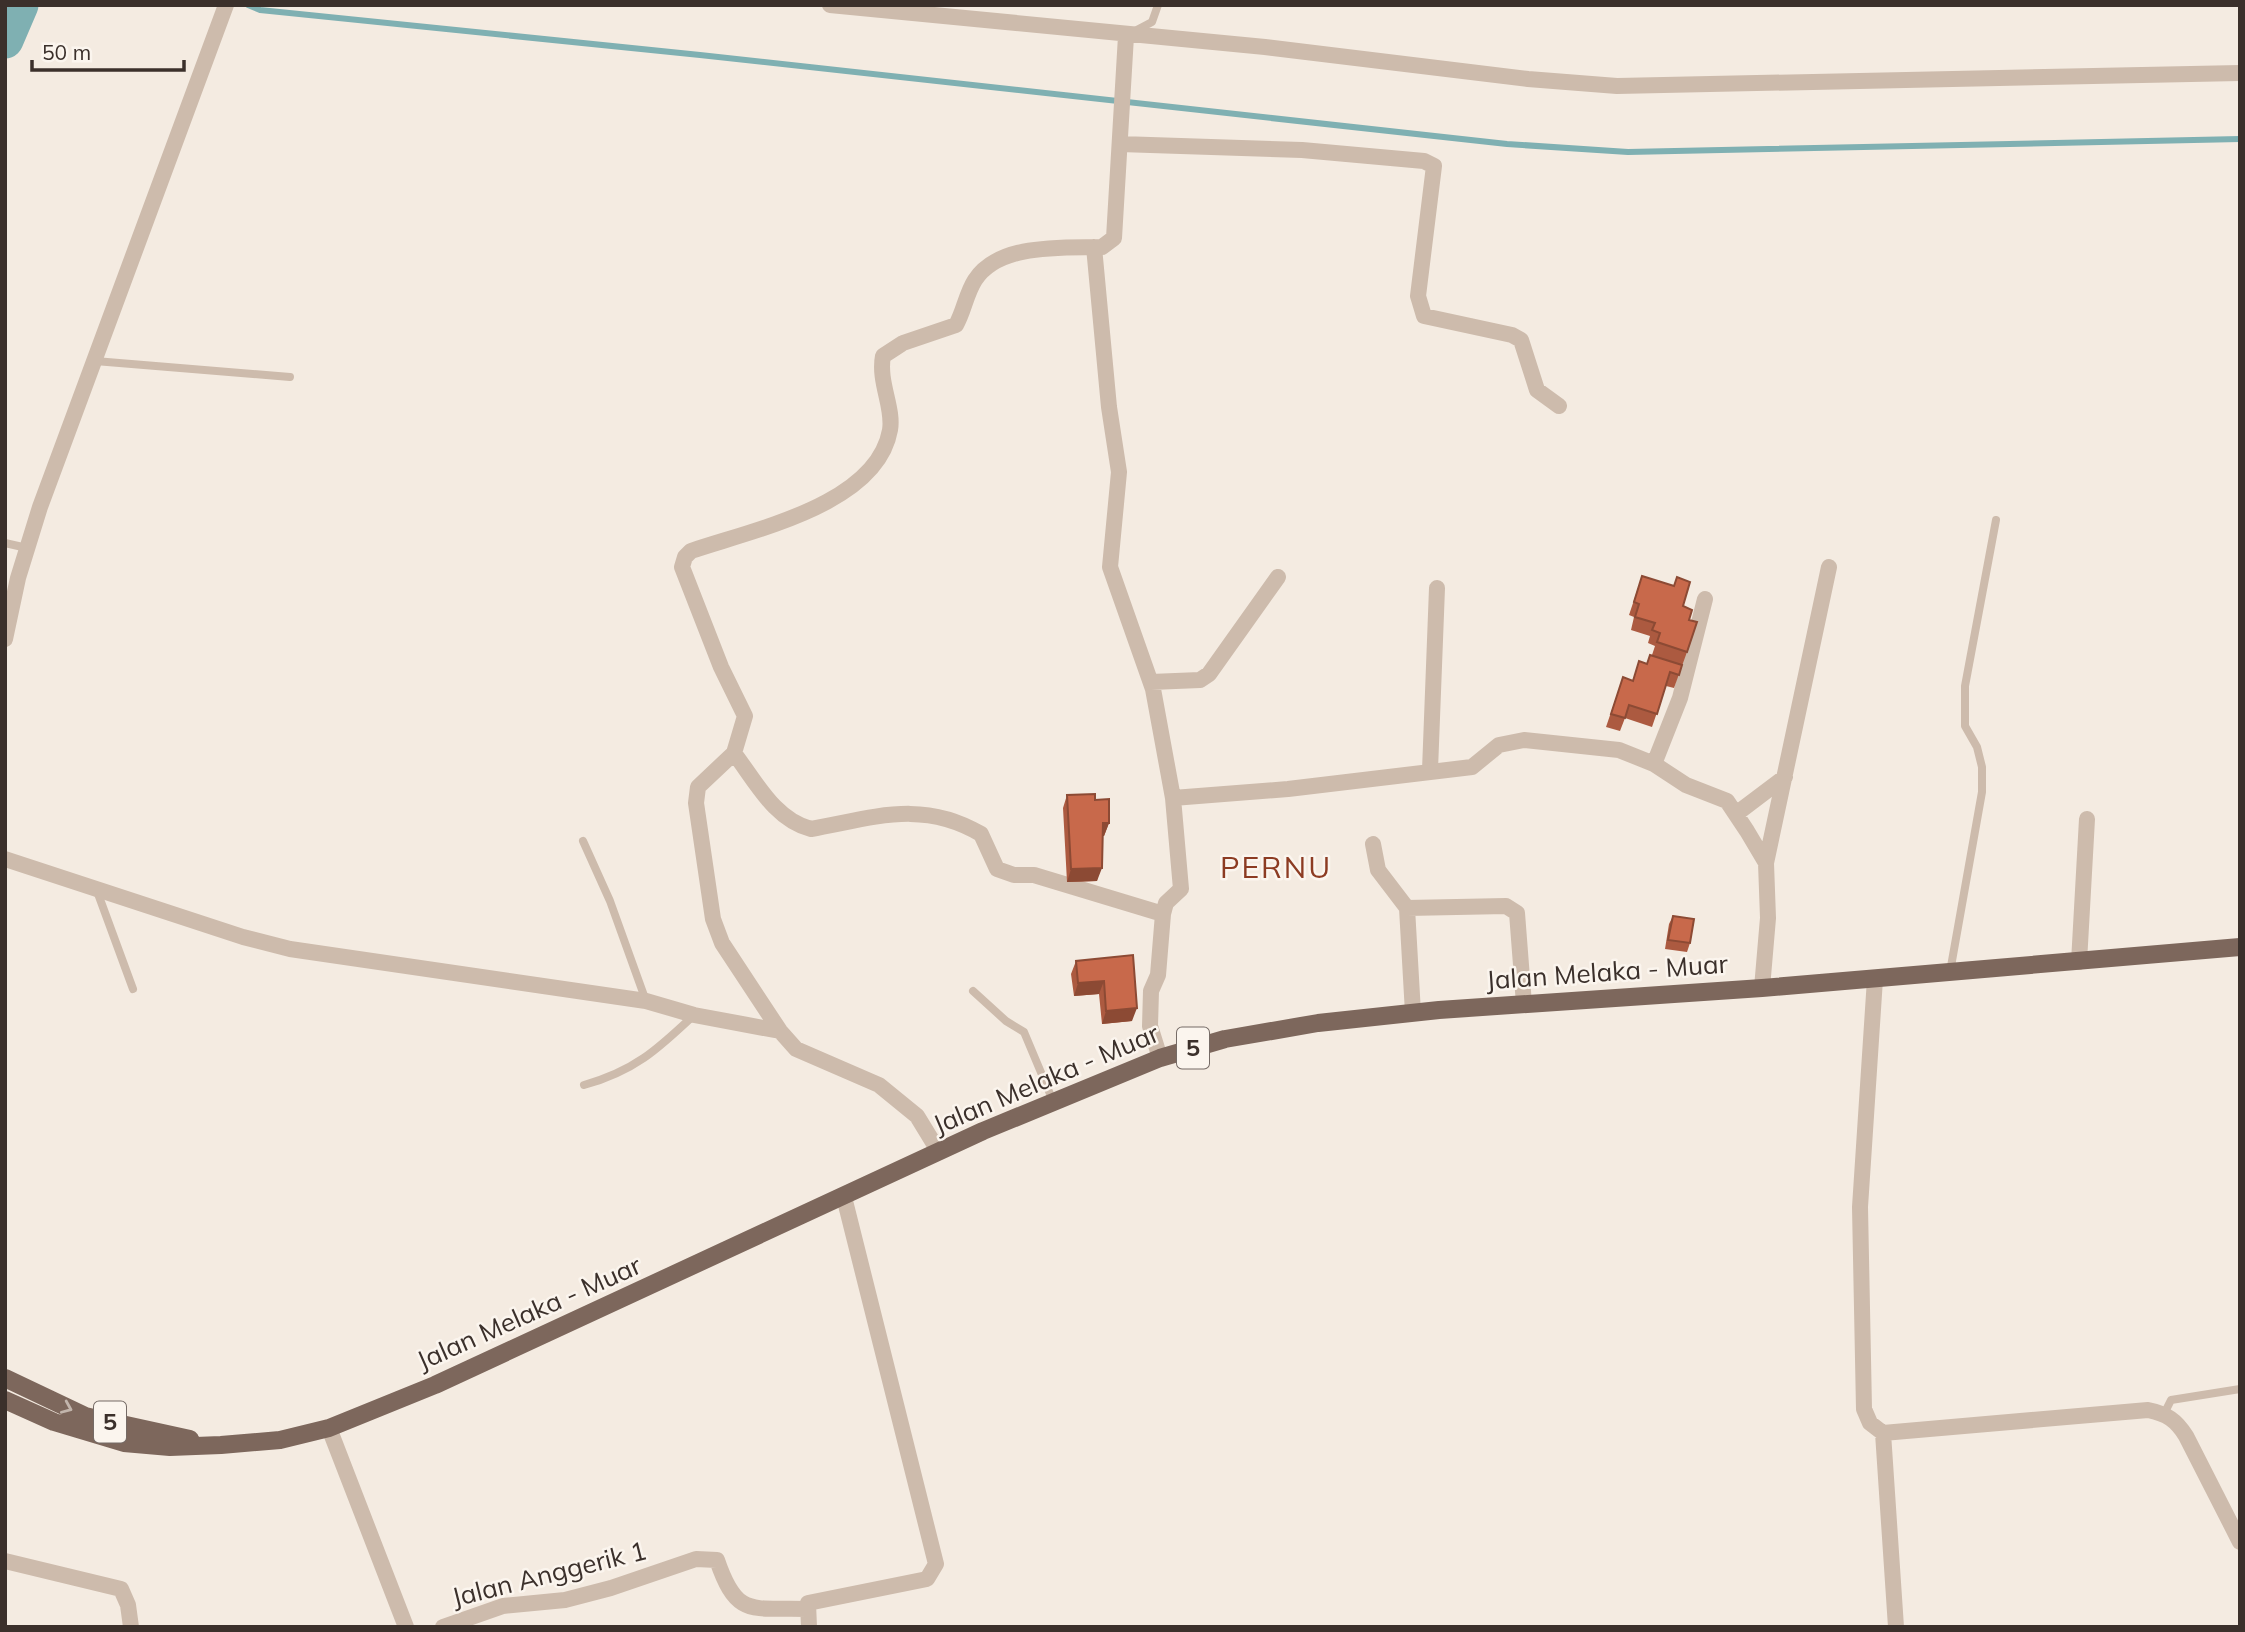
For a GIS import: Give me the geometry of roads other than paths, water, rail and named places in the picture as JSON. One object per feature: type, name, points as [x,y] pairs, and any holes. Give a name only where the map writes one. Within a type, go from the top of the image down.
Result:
[{"type":"main road","name":"Jalan Melaka - Muar","points":[[5,1400],[54,1422],[124,1443],[170,1447],[281,1440],[329,1428],[435,1385],[1158,1051],[1318,1023],[1413,1013],[1875,979],[2240,947]]},
{"type":"main road","name":"Jalan Melaka - Muar","points":[[5,1378],[85,1416],[221,1445]]},
{"type":"street","points":[[5,639],[27,548],[226,5]]},
{"type":"street","points":[[830,5],[1101,30],[1126,36],[1265,47],[1528,79],[1617,86],[2240,73]]},
{"type":"street","points":[[939,1152],[917,1116],[879,1084],[796,1049],[780,1031],[722,943],[713,919],[696,803],[698,787],[734,753],[745,716],[721,667],[682,567],[685,557],[691,551],[811,510],[860,482],[881,457],[891,428],[880,371],[883,356],[903,343],[956,325],[973,282],[987,265],[1010,255],[1102,247],[1114,238],[1126,36]]},
{"type":"street","points":[[1120,144],[1302,150],[1424,161],[1434,166],[1418,296],[1424,316],[1512,335],[1521,340],[1537,390],[1559,406]]},
{"type":"street","points":[[1094,247],[1109,407],[1119,472],[1110,567],[1151,682],[1173,799],[1181,889],[1166,904],[1163,914],[1158,975],[1151,991],[1150,1026],[1158,1051]]},
{"type":"street","points":[[1762,988],[1768,918],[1766,863],[1829,567]]},
{"type":"street","points":[[1151,682],[1200,680],[1209,674],[1278,577]]},
{"type":"street","points":[[1430,770],[1437,588]]},
{"type":"street","points":[[1654,764],[1680,698],[1705,599]]},
{"type":"street","points":[[1173,799],[1288,789],[1472,767],[1499,746],[1524,740],[1619,750],[1654,764],[1686,785],[1727,801],[1766,863]]},
{"type":"street","points":[[734,753],[783,817],[796,825],[811,829],[911,811],[933,814],[981,834],[997,869],[1014,876],[1034,875],[1163,914]]},
{"type":"street","points":[[1736,814],[1785,777]]},
{"type":"street","points":[[2079,962],[2087,819]]},
{"type":"street","points":[[1373,844],[1378,870],[1407,908],[1413,1013]]},
{"type":"street","points":[[5,859],[243,937],[290,948],[646,1001],[694,1015],[780,1031]]},
{"type":"street","points":[[1407,908],[1506,906],[1517,913],[1524,1004]]},
{"type":"street","points":[[1875,979],[1860,1220],[1864,1409],[1870,1423],[1883,1433],[2148,1410],[2164,1414],[2178,1423],[2186,1436],[2240,1542]]},
{"type":"street","points":[[809,1627],[808,1603],[927,1580],[936,1564],[844,1197]]},
{"type":"street","points":[[329,1428],[406,1627]]},
{"type":"street","points":[[1883,1433],[1896,1627]]},
{"type":"street","name":"Jalan Anggerik 1","points":[[443,1627],[503,1606],[565,1600],[611,1588],[695,1559],[717,1560],[733,1597],[747,1606],[807,1609]]},
{"type":"street","points":[[5,1561],[121,1588],[128,1605],[131,1627]]},
{"type":"lane","points":[[1126,36],[1152,22],[1158,5]]},
{"type":"lane","points":[[95,361],[290,377]]},
{"type":"lane","points":[[1950,972],[1982,792],[1980,757],[1965,726],[1965,686],[1996,520]]},
{"type":"lane","points":[[5,543],[27,548]]},
{"type":"lane","points":[[583,841],[610,901],[646,1001]]},
{"type":"lane","points":[[96,888],[133,989]]},
{"type":"lane","points":[[972,991],[1006,1021],[1024,1032],[1053,1101]]},
{"type":"lane","points":[[584,1085],[616,1076],[652,1053],[694,1015]]},
{"type":"lane","points":[[2164,1414],[2171,1400],[2240,1389]]},
{"type":"waterway","points":[[5,40],[20,5]]},
{"type":"waterway","points":[[248,5],[260,10],[700,55],[1507,144],[1628,152],[2240,139]]},
{"type":"district","name":"PERNU","points":[[1276,868]]}]
